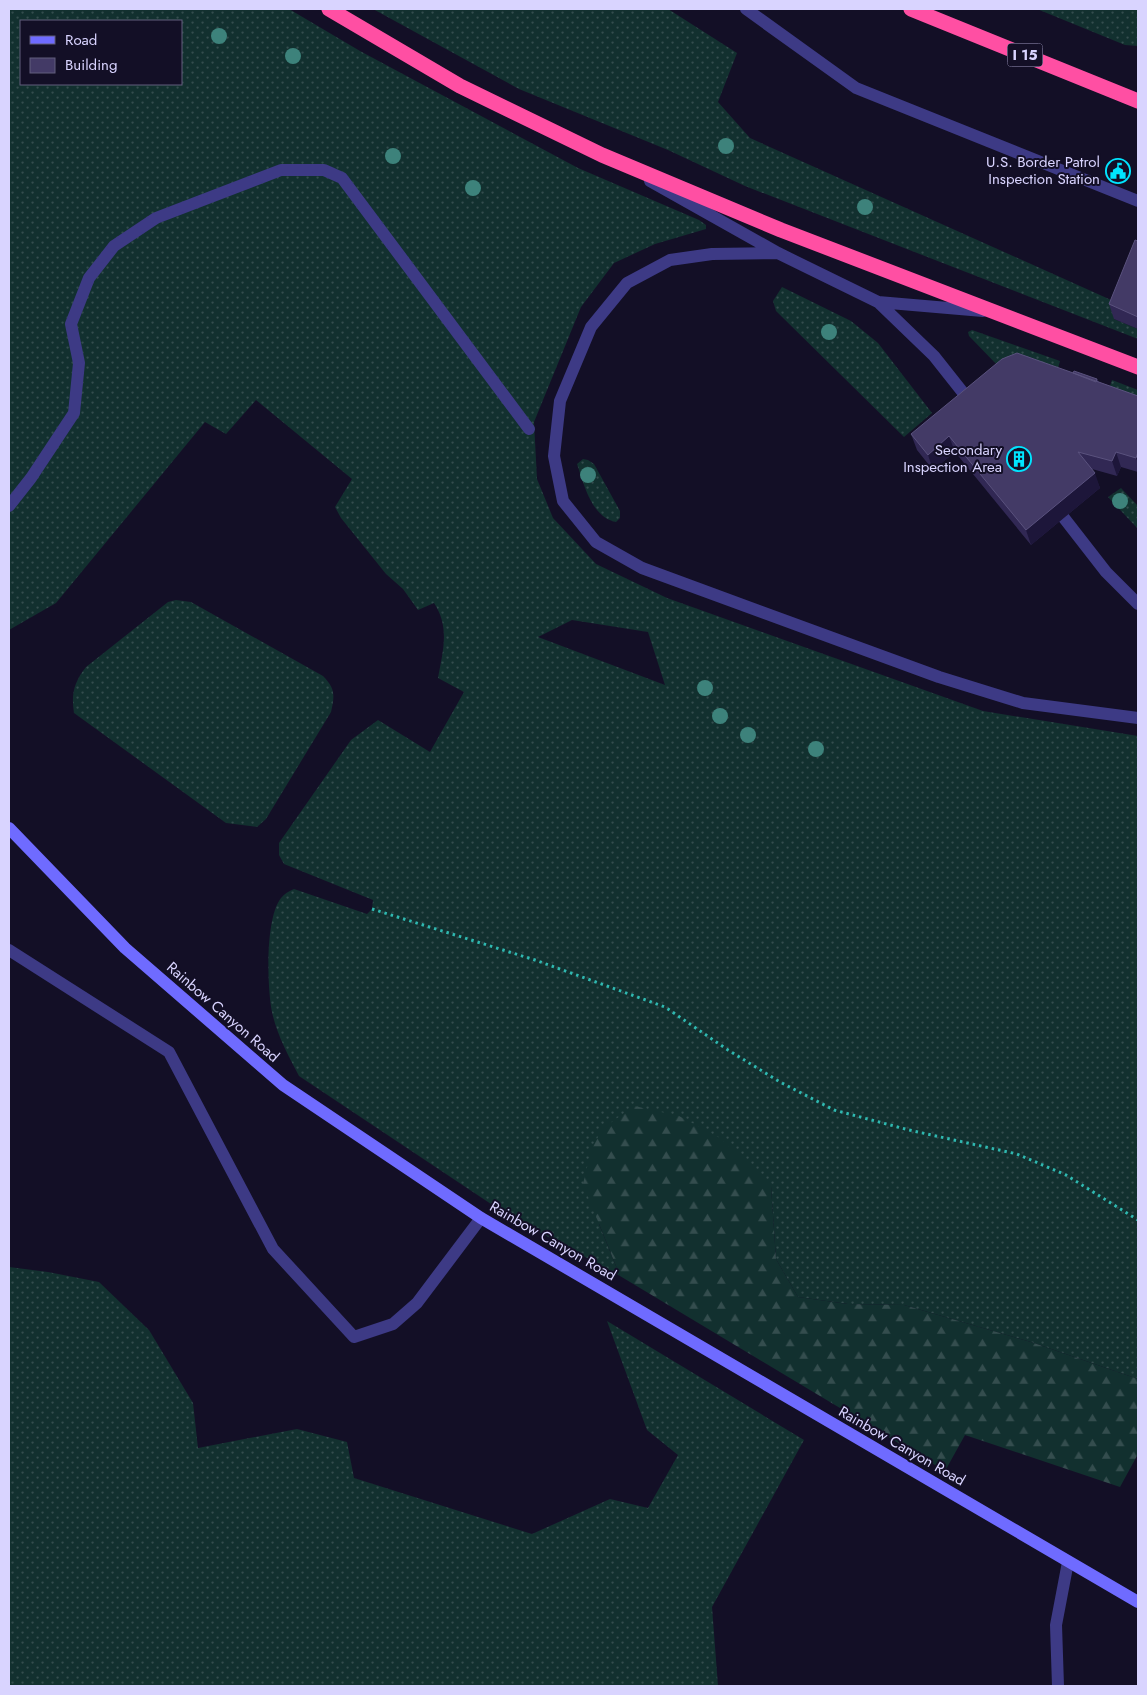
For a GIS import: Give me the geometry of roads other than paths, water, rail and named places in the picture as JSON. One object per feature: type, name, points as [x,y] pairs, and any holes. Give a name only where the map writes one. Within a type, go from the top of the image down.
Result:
[{"type":"highway","points":[[329,9],[460,86],[602,154],[781,230],[1138,367]]},
{"type":"highway","name":"I 15","points":[[912,9],[1138,101]]},
{"type":"main road","name":"Rainbow Canyon Road","points":[[9,828],[125,948],[284,1086],[482,1218],[1138,1602]]},
{"type":"street","points":[[746,9],[856,88],[1138,201]]},
{"type":"street","points":[[602,154],[778,253],[878,302],[934,356],[972,404]]},
{"type":"street","points":[[9,506],[31,478],[74,413],[79,363],[71,324],[89,278],[114,246],[156,218],[281,170],[324,170],[342,178],[529,429]]},
{"type":"street","points":[[778,253],[712,254],[670,260],[627,283],[591,328],[560,401],[554,456],[562,501],[596,542],[642,568],[939,677],[1023,704],[1138,718]]},
{"type":"street","points":[[878,302],[992,311]]},
{"type":"street","points":[[1064,518],[1106,572],[1138,604]]},
{"type":"street","points":[[9,950],[169,1052],[272,1249],[354,1337],[393,1324],[417,1303],[482,1218]]},
{"type":"street","points":[[1058,1686],[1056,1625],[1068,1562]]},
{"type":"place","name":"U.S. Border Patrol Inspection Station","points":[[1118,171]]},
{"type":"place","name":"Secondary Inspection Area","points":[[1019,459]]}]
